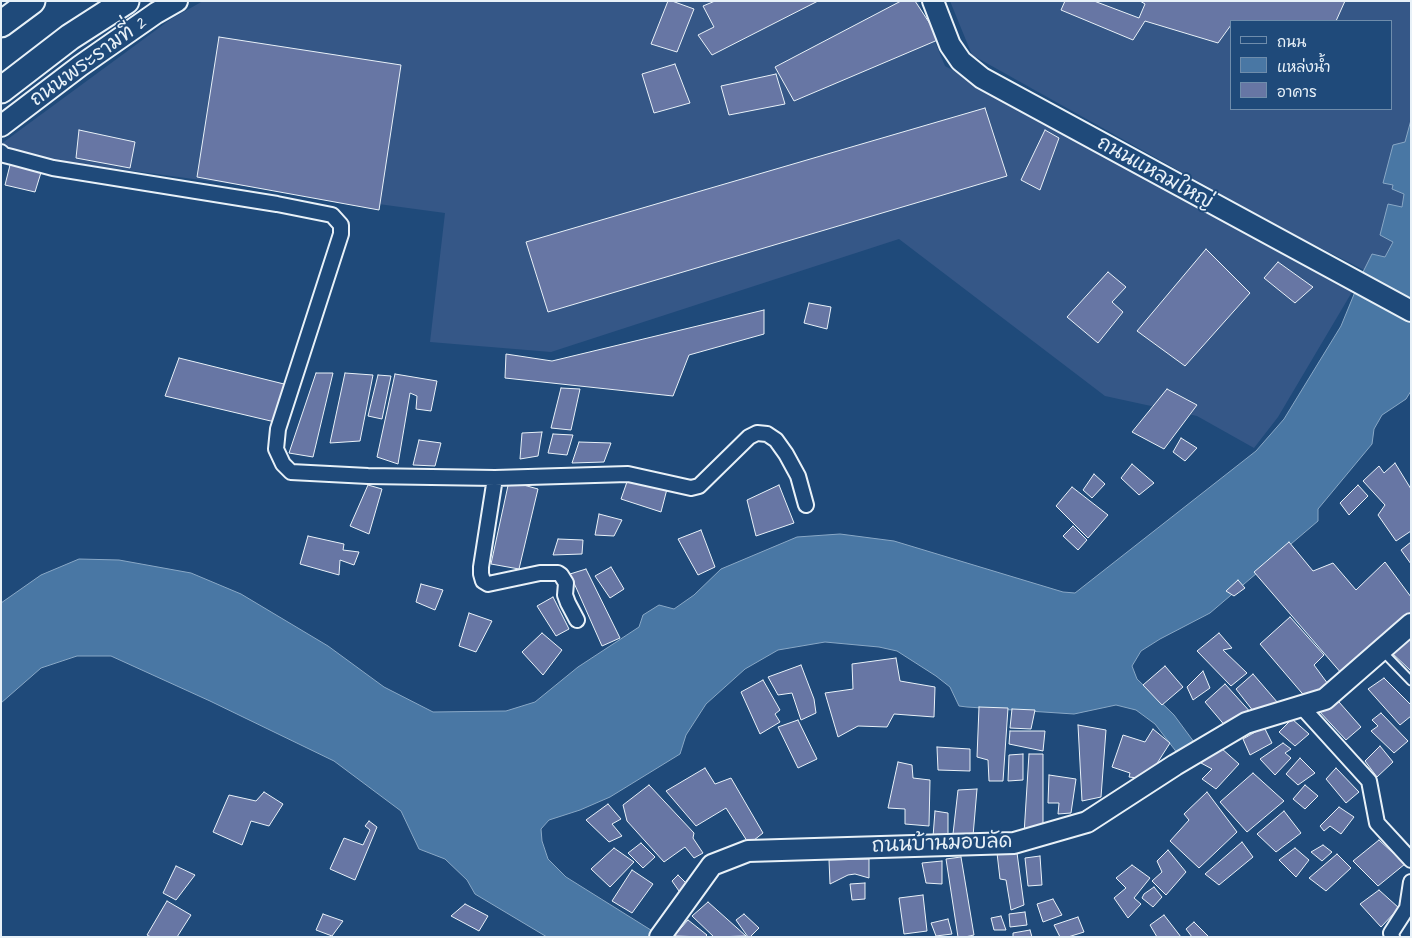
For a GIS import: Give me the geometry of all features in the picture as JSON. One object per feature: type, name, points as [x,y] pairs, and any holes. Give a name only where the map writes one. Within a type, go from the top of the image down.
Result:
[{"type":"highway","points":[[1,24],[32,1]]},
{"type":"highway","name":"ถนนพระรามที่ 2","points":[[1,90],[70,37],[126,1]]},
{"type":"street","name":"ถนนพระรามที่ 2","points":[[1,126],[80,66],[156,13],[177,1]]},
{"type":"street","name":"ถนนแหลมใหญ่","points":[[933,1],[950,45],[962,61],[982,78],[1411,311]]},
{"type":"street","points":[[1,152],[4,155],[52,168],[277,204],[332,215],[341,225],[341,234],[278,429],[276,449],[283,464],[291,472],[368,476],[495,478],[628,474],[691,488],[699,486],[749,437],[757,433],[767,434],[776,440],[786,454],[798,476],[806,505]]},
{"type":"street","points":[[495,478],[481,567],[483,581],[488,584],[540,574],[558,573],[566,583],[565,595],[578,620]]},
{"type":"street","name":"ถนนบ้านมอบลัด","points":[[661,935],[712,865],[748,851],[1014,843],[1087,822],[1175,765],[1246,723],[1325,699],[1411,624]]},
{"type":"street","points":[[1301,706],[1369,781],[1377,823],[1411,860]]},
{"type":"street","points":[[1392,937],[1391,933],[1407,908],[1411,882]]},
{"type":"lane","points":[[1381,650],[1411,680]]},
{"type":"shaded area","points":[[203,1],[918,1],[945,66],[1352,292],[1278,417],[1254,448],[1197,416],[1105,396],[899,239],[551,352],[430,342],[445,213],[1,153],[1,144],[171,19]]},
{"type":"shaded area","points":[[950,1],[1411,1],[1411,120],[1405,142],[1383,182],[1393,185],[1393,189],[1404,194],[1402,207],[1388,205],[1393,241],[1385,257],[1372,254],[1364,270],[1285,230],[972,55]]},
{"type":"water","points":[[1411,120],[1411,391],[1406,399],[1382,415],[1374,429],[1372,444],[1318,509],[1318,521],[1210,613],[1141,651],[1132,666],[1137,679],[1174,715],[1194,742],[1178,754],[1155,724],[1136,710],[1116,705],[1074,714],[959,706],[950,687],[897,651],[879,647],[825,642],[778,650],[745,669],[706,704],[686,735],[680,754],[610,797],[580,810],[549,820],[541,829],[542,841],[548,859],[566,877],[662,937],[547,937],[475,894],[467,880],[445,859],[419,849],[401,811],[334,761],[111,656],[77,656],[41,668],[1,703],[1,603],[41,575],[79,559],[119,560],[191,573],[241,594],[328,646],[384,687],[433,712],[506,711],[535,702],[578,667],[639,627],[643,615],[659,605],[674,609],[694,595],[721,569],[797,537],[840,534],[894,541],[1063,592],[1075,593],[1256,451],[1284,419],[1341,326],[1372,254],[1385,257],[1393,242],[1380,235],[1388,204],[1402,207],[1404,194],[1392,189],[1393,185],[1383,183],[1393,145],[1405,142]]},
{"type":"building","points":[[668,1],[694,9],[677,52],[651,44]]},
{"type":"building","points":[[715,1],[818,1],[712,55],[698,35],[714,27],[703,6]]},
{"type":"building","points":[[901,1],[915,1],[940,39],[794,101],[775,67]]},
{"type":"building","points":[[1065,1],[1094,1],[1139,18],[1145,4],[1140,1],[1345,1],[1336,20],[1230,20],[1230,26],[1218,43],[1145,21],[1133,40],[1061,10]]},
{"type":"building","points":[[219,37],[401,65],[379,210],[197,177]]},
{"type":"building","points":[[675,64],[690,103],[654,113],[642,74]]},
{"type":"building","points":[[776,74],[785,104],[729,115],[721,86]]},
{"type":"building","points":[[985,108],[1007,176],[548,312],[526,242]]},
{"type":"building","points":[[79,130],[135,142],[130,168],[76,158]]},
{"type":"building","points":[[1045,130],[1059,138],[1040,190],[1021,180]]},
{"type":"building","points":[[11,161],[43,166],[35,192],[5,185]]},
{"type":"building","points":[[1206,249],[1250,293],[1185,366],[1137,331]]},
{"type":"building","points":[[1278,262],[1313,287],[1295,303],[1264,278]]},
{"type":"building","points":[[1108,272],[1126,287],[1112,302],[1123,312],[1098,343],[1067,317]]},
{"type":"building","points":[[809,303],[831,307],[827,329],[804,323]]},
{"type":"building","points":[[764,310],[764,334],[689,355],[673,396],[505,378],[506,354],[552,361]]},
{"type":"building","points":[[179,358],[284,384],[275,422],[165,396]]},
{"type":"building","points":[[316,373],[333,373],[313,457],[289,453]]},
{"type":"building","points":[[345,373],[373,375],[360,441],[330,443]]},
{"type":"building","points":[[395,374],[437,381],[431,411],[416,409],[417,396],[410,393],[398,464],[377,457]]},
{"type":"building","points":[[378,375],[391,376],[382,419],[368,416]]},
{"type":"building","points":[[561,388],[580,389],[571,430],[551,428]]},
{"type":"building","points":[[1167,389],[1197,405],[1164,449],[1132,432]]},
{"type":"building","points":[[542,432],[538,456],[520,459],[522,433]]},
{"type":"building","points":[[553,434],[573,435],[567,455],[548,453]]},
{"type":"building","points":[[1181,438],[1197,448],[1185,461],[1173,452]]},
{"type":"building","points":[[419,440],[441,443],[435,466],[413,465]]},
{"type":"building","points":[[579,442],[611,443],[604,462],[572,463]]},
{"type":"building","points":[[1395,463],[1411,489],[1411,531],[1396,541],[1378,515],[1385,505],[1363,481],[1379,466],[1384,473]]},
{"type":"building","points":[[1132,464],[1154,483],[1139,495],[1121,478]]},
{"type":"building","points":[[1094,474],[1105,484],[1092,498],[1083,490]]},
{"type":"building","points":[[628,479],[667,489],[661,512],[621,499]]},
{"type":"building","points":[[509,481],[538,489],[519,569],[491,564]]},
{"type":"building","points":[[368,485],[382,489],[369,534],[350,526]]},
{"type":"building","points":[[779,485],[794,523],[756,536],[747,500]]},
{"type":"building","points":[[1358,485],[1368,496],[1349,515],[1340,503]]},
{"type":"building","points":[[1072,487],[1108,515],[1088,538],[1056,506]]},
{"type":"building","points":[[599,514],[622,520],[614,536],[595,535]]},
{"type":"building","points":[[1073,526],[1087,540],[1078,550],[1063,536]]},
{"type":"building","points":[[701,530],[715,567],[698,575],[678,539]]},
{"type":"building","points":[[308,536],[344,544],[343,550],[359,552],[354,565],[340,560],[339,575],[300,564]]},
{"type":"building","points":[[558,539],[583,540],[582,554],[553,555]]},
{"type":"building","points":[[1289,542],[1313,571],[1333,563],[1356,590],[1385,562],[1411,597],[1411,615],[1342,674],[1254,572]]},
{"type":"building","points":[[1411,542],[1411,564],[1401,550]]},
{"type":"building","points":[[611,567],[624,589],[610,598],[595,576]]},
{"type":"building","points":[[586,569],[620,638],[602,646],[570,574]]},
{"type":"building","points":[[1238,580],[1245,588],[1234,596],[1226,591]]},
{"type":"building","points":[[421,584],[443,590],[435,610],[416,602]]},
{"type":"building","points":[[553,597],[569,629],[556,636],[537,606]]},
{"type":"building","points":[[469,613],[492,621],[476,652],[459,646]]},
{"type":"building","points":[[1290,617],[1324,655],[1314,665],[1328,684],[1307,699],[1260,644]]},
{"type":"building","points":[[542,633],[562,650],[543,675],[522,652]]},
{"type":"building","points":[[1219,633],[1232,648],[1223,650],[1247,673],[1231,686],[1197,651]]},
{"type":"building","points":[[1411,635],[1411,671],[1391,652]]},
{"type":"building","points":[[896,658],[900,681],[935,687],[934,717],[894,714],[887,727],[858,726],[838,737],[825,693],[853,689],[852,664]]},
{"type":"building","points":[[801,665],[814,699],[816,713],[801,720],[792,693],[778,695],[768,677]]},
{"type":"building","points":[[1165,666],[1183,687],[1162,705],[1143,685]]},
{"type":"building","points":[[1203,671],[1210,688],[1193,700],[1187,687]]},
{"type":"building","points":[[1253,674],[1278,703],[1257,716],[1236,689]]},
{"type":"building","points":[[1384,678],[1411,705],[1411,716],[1400,725],[1368,689]]},
{"type":"building","points":[[763,680],[780,710],[775,714],[780,722],[760,734],[741,692]]},
{"type":"building","points":[[1225,684],[1253,715],[1227,728],[1205,702]]},
{"type":"building","points":[[1339,702],[1361,727],[1346,740],[1318,710]]},
{"type":"building","points":[[979,707],[1008,708],[1003,781],[989,781],[988,760],[977,757]]},
{"type":"building","points":[[1012,709],[1035,710],[1031,729],[1010,728]]},
{"type":"building","points":[[1381,713],[1408,741],[1394,753],[1371,731],[1378,726],[1372,720]]},
{"type":"building","points":[[1292,719],[1309,734],[1295,746],[1279,732]]},
{"type":"building","points":[[798,720],[817,759],[798,768],[778,727]]},
{"type":"building","points":[[1078,725],[1106,730],[1101,797],[1082,801]]},
{"type":"building","points":[[1264,727],[1272,743],[1250,755],[1243,739]]},
{"type":"building","points":[[1153,729],[1170,743],[1147,779],[1129,777],[1130,773],[1112,767],[1123,735],[1145,742]]},
{"type":"building","points":[[1010,731],[1045,731],[1043,751],[1009,744]]},
{"type":"building","points":[[1283,743],[1291,749],[1285,753],[1291,758],[1275,775],[1260,759]]},
{"type":"building","points":[[1380,746],[1393,762],[1377,777],[1365,761]]},
{"type":"building","points":[[937,747],[970,749],[970,771],[938,770]]},
{"type":"building","points":[[1221,748],[1239,764],[1216,789],[1202,779],[1212,769],[1201,763]]},
{"type":"building","points":[[1023,754],[1023,780],[1008,781],[1009,755]]},
{"type":"building","points":[[1029,754],[1043,754],[1043,830],[1024,834]]},
{"type":"building","points":[[1300,758],[1315,773],[1298,785],[1286,774]]},
{"type":"building","points":[[898,762],[912,765],[913,778],[930,780],[929,826],[905,824],[905,809],[888,808]]},
{"type":"building","points":[[705,768],[715,784],[731,778],[763,833],[749,844],[726,808],[696,826],[666,791]]},
{"type":"building","points":[[1336,768],[1359,792],[1346,803],[1326,779]]},
{"type":"building","points":[[1253,773],[1284,801],[1247,832],[1220,802]]},
{"type":"building","points":[[1049,775],[1076,779],[1071,813],[1058,814],[1059,803],[1048,803]]},
{"type":"building","points":[[649,785],[694,833],[693,838],[703,853],[694,858],[685,847],[664,862],[627,821],[623,805]]},
{"type":"building","points":[[1305,785],[1318,796],[1305,809],[1293,799]]},
{"type":"building","points":[[977,789],[973,836],[953,834],[958,790]]},
{"type":"building","points":[[264,792],[283,804],[269,826],[251,821],[242,845],[213,832],[229,795],[256,801]]},
{"type":"building","points":[[1207,792],[1237,832],[1199,868],[1170,841],[1189,820],[1184,814]]},
{"type":"building","points":[[608,804],[621,819],[612,824],[622,836],[609,842],[586,820]]},
{"type":"building","points":[[1339,807],[1354,817],[1341,834],[1330,826],[1324,831],[1320,826]]},
{"type":"building","points":[[935,811],[948,813],[948,840],[933,837]]},
{"type":"building","points":[[1284,811],[1301,833],[1276,852],[1257,834]]},
{"type":"building","points":[[369,821],[377,827],[355,880],[330,869],[344,838],[363,845],[370,830],[365,826]]},
{"type":"building","points":[[1379,840],[1405,864],[1378,886],[1353,861]]},
{"type":"building","points":[[1242,842],[1253,857],[1219,885],[1205,874]]},
{"type":"building","points":[[641,843],[655,857],[643,868],[628,853]]},
{"type":"building","points":[[1323,845],[1332,852],[1322,861],[1311,852]]},
{"type":"building","points":[[614,848],[634,862],[610,887],[591,869]]},
{"type":"building","points":[[1295,848],[1309,860],[1296,877],[1279,860]]},
{"type":"building","points":[[1168,850],[1186,872],[1166,895],[1152,881],[1162,872],[1157,861]]},
{"type":"building","points":[[997,853],[1017,853],[1024,905],[1011,910],[1006,880],[1000,879]]},
{"type":"building","points":[[1337,854],[1351,868],[1326,891],[1309,878]]},
{"type":"building","points":[[1040,856],[1042,885],[1028,886],[1025,858]]},
{"type":"building","points":[[961,857],[974,935],[965,937],[958,937],[946,859]]},
{"type":"building","points":[[869,859],[869,878],[855,874],[848,875],[830,884],[829,860]]},
{"type":"building","points":[[942,861],[942,884],[926,883],[922,863]]},
{"type":"building","points":[[1132,865],[1150,878],[1134,898],[1141,904],[1128,918],[1114,898],[1126,888],[1116,878]]},
{"type":"building","points":[[176,866],[195,875],[176,900],[163,893]]},
{"type":"building","points":[[632,870],[653,884],[632,913],[612,901]]},
{"type":"building","points":[[678,875],[687,884],[679,891],[672,881]]},
{"type":"building","points":[[865,883],[865,899],[852,900],[850,884]]},
{"type":"building","points":[[1154,887],[1162,897],[1153,907],[1142,898],[1144,894]]},
{"type":"building","points":[[1379,890],[1399,908],[1381,927],[1360,904]]},
{"type":"building","points":[[923,895],[927,931],[904,934],[899,898]]},
{"type":"building","points":[[1053,899],[1062,915],[1043,922],[1037,904]]},
{"type":"building","points":[[167,901],[191,915],[177,937],[151,937],[147,935]]},
{"type":"building","points":[[708,902],[746,936],[714,937],[692,916]]},
{"type":"building","points":[[465,904],[488,916],[479,931],[451,916]]},
{"type":"building","points":[[1025,912],[1027,925],[1010,927],[1009,914]]},
{"type":"building","points":[[323,914],[343,921],[332,936],[316,930]]},
{"type":"building","points":[[744,914],[759,928],[750,937],[748,937],[736,920]]},
{"type":"building","points":[[1164,915],[1181,937],[1157,937],[1150,925]]},
{"type":"building","points":[[1001,916],[1006,930],[994,930],[991,918]]},
{"type":"building","points":[[1078,917],[1084,932],[1068,937],[1060,937],[1054,925]]},
{"type":"building","points":[[948,919],[952,934],[936,936],[931,923]]},
{"type":"building","points":[[688,920],[707,935],[705,937],[674,936]]},
{"type":"building","points":[[1194,922],[1209,937],[1192,937],[1186,929]]},
{"type":"building","points":[[1030,930],[1032,937],[1013,937],[1013,933]]}]
